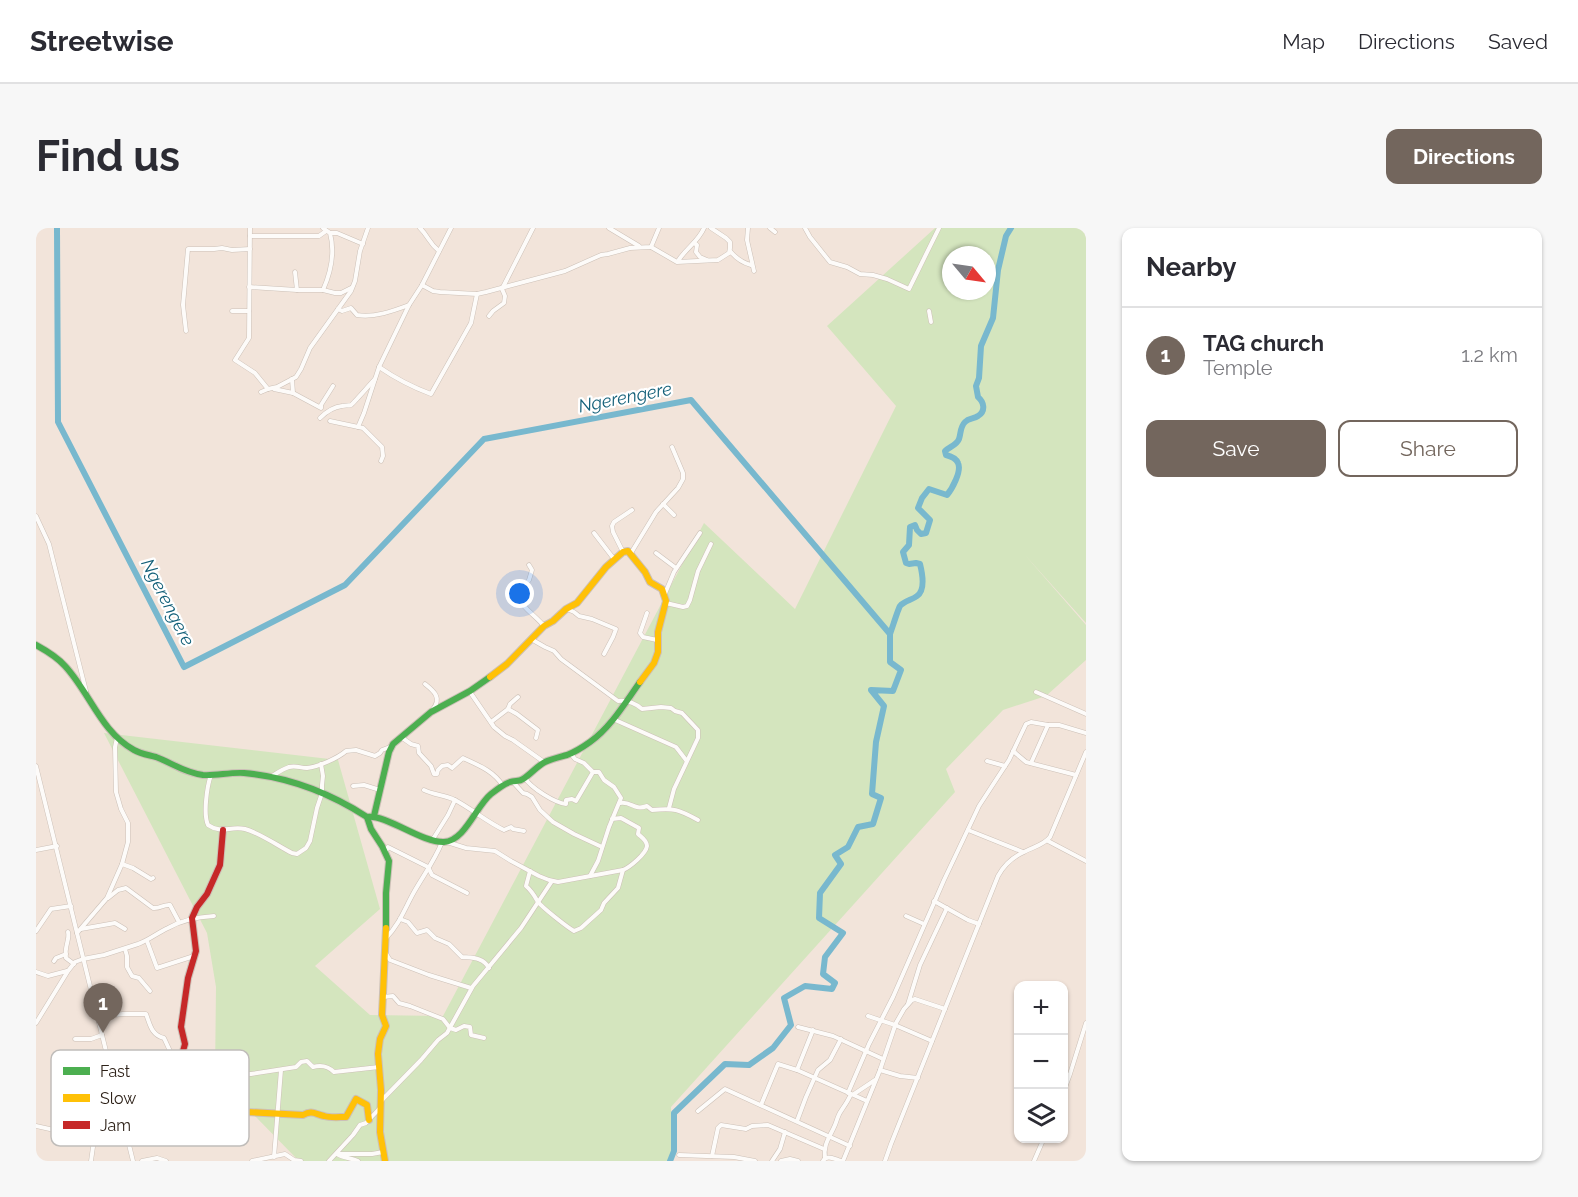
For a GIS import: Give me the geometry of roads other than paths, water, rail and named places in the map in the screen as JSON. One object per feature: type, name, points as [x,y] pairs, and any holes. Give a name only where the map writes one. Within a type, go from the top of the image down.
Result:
[{"type":"street","points":[[250,228],[249,338],[235,360],[255,373],[270,388],[293,393],[321,408],[333,386]]},
{"type":"street","points":[[261,392],[292,379],[301,369],[310,348],[348,297],[356,281],[360,251],[368,228]]},
{"type":"street","points":[[420,228],[439,251]]},
{"type":"street","points":[[358,427],[379,367],[451,228]]},
{"type":"street","points":[[502,289],[533,228]]},
{"type":"street","points":[[609,228],[641,247]]},
{"type":"street","points":[[651,247],[659,228]]},
{"type":"street","points":[[678,261],[699,238],[704,228]]},
{"type":"street","points":[[711,228],[729,240],[730,251]]},
{"type":"street","points":[[748,228],[747,240],[754,271]]},
{"type":"street","points":[[805,228],[830,262],[887,279],[909,289],[939,228]]},
{"type":"street","points":[[250,236],[313,237],[327,231],[363,244]]},
{"type":"street","points":[[323,290],[331,264],[332,240],[327,231]]},
{"type":"street","points":[[694,243],[697,245],[698,255],[708,261]]},
{"type":"street","points":[[422,285],[433,291],[477,294],[565,271],[601,255],[641,247],[651,247],[670,259],[678,261],[708,261],[722,258],[730,251]]},
{"type":"street","points":[[186,331],[183,306],[188,249],[250,249]]},
{"type":"street","points":[[730,251],[752,265]]},
{"type":"street","points":[[295,272],[297,290]]},
{"type":"street","points":[[249,287],[323,290],[335,294],[352,288]]},
{"type":"street","points":[[489,316],[504,302],[505,296],[502,289]]},
{"type":"street","points":[[379,367],[411,386],[431,393],[471,323],[477,294]]},
{"type":"street","points":[[338,309],[342,311],[351,308],[357,315],[368,316],[410,305]]},
{"type":"street","points":[[232,311],[249,311]]},
{"type":"street","points":[[929,311],[931,322]]},
{"type":"street","points":[[320,418],[338,406],[353,404],[375,378]]},
{"type":"street","points":[[292,379],[293,393]]},
{"type":"street","points":[[330,421],[363,428],[382,447],[381,461]]},
{"type":"street","points":[[631,554],[652,518],[678,488],[683,478],[672,447]]},
{"type":"street","points":[[663,504],[674,515]]},
{"type":"street","points":[[623,552],[612,526],[614,522],[632,510]]},
{"type":"street","points":[[36,516],[49,544],[89,699],[94,709],[117,737],[140,753],[153,756],[193,774],[233,773],[270,777],[304,786],[403,829],[466,848],[493,850],[530,871],[558,882],[623,870],[630,867],[646,849],[645,840],[638,834],[639,828],[621,818],[612,819]]},
{"type":"street","points":[[594,533],[614,559]]},
{"type":"street","points":[[386,939],[444,842],[455,838],[462,832],[491,794],[510,782],[521,781],[544,762],[570,754],[589,743],[613,719],[654,663],[658,652],[664,600],[671,578],[700,533]]},
{"type":"street","points":[[664,600],[683,607],[687,606],[698,571],[711,544]]},
{"type":"street","points":[[270,777],[288,767],[297,765],[310,768],[338,758],[346,751],[356,750],[375,756],[391,747],[431,712],[470,691],[507,664],[544,626],[577,603],[597,577],[623,552],[628,551],[650,582],[662,589],[664,600]]},
{"type":"street","points":[[656,554],[676,568]]},
{"type":"street","points":[[529,565],[532,570],[531,575],[518,597],[528,611],[535,615],[544,626]]},
{"type":"street","points":[[566,609],[616,629],[604,654]]},
{"type":"street","points":[[647,613],[640,633],[643,637],[658,640]]},
{"type":"street","points":[[531,638],[554,651],[561,659],[618,701],[627,700],[642,709],[661,706],[682,712],[698,729],[699,733],[674,789],[669,808]]},
{"type":"street","points":[[36,645],[56,656],[89,699]]},
{"type":"street","points":[[425,684],[437,697],[436,705],[431,712]]},
{"type":"street","points":[[470,691],[491,722],[504,736],[544,762]]},
{"type":"street","points":[[1036,692],[1086,714]]},
{"type":"street","points":[[491,722],[508,709],[518,697]]},
{"type":"street","points":[[508,709],[538,730],[536,738]]},
{"type":"street","points":[[613,719],[676,747],[687,761]]},
{"type":"street","points":[[945,1009],[912,1000],[895,1025],[850,1146],[842,1161],[830,1157],[824,1160],[824,1149],[829,1136],[839,1113],[851,1094],[866,1052],[893,997],[934,901],[979,806],[1005,766],[1028,723],[1059,724],[1086,733]]},
{"type":"street","points":[[1031,763],[1048,725]]},
{"type":"street","points":[[107,898],[122,864],[129,831],[116,792],[117,737]]},
{"type":"street","points":[[401,737],[418,746],[419,753],[431,766],[434,774],[437,774],[442,766],[448,765],[452,768],[463,758],[488,770],[503,787]]},
{"type":"street","points":[[385,1161],[380,1132],[379,1067],[380,1039],[386,1026],[382,1015],[389,864],[386,852],[371,830],[371,816],[391,747]]},
{"type":"street","points":[[1013,752],[1022,760],[1077,775]]},
{"type":"street","points":[[885,1161],[1001,870],[1014,857],[1047,841],[1054,830],[1086,752]]},
{"type":"street","points":[[570,754],[593,772],[599,772],[604,780],[614,787],[621,801],[640,809],[647,806],[652,810],[669,808],[698,820]]},
{"type":"street","points":[[536,770],[537,756]]},
{"type":"street","points":[[987,761],[1005,766]]},
{"type":"street","points":[[211,775],[208,783],[206,822],[208,825],[216,830],[243,829],[292,853],[300,854],[309,844],[322,793],[321,764]]},
{"type":"street","points":[[36,766],[79,931],[83,958],[106,1050]]},
{"type":"street","points":[[525,778],[543,794],[566,804],[566,800],[576,801],[593,772]]},
{"type":"street","points":[[513,782],[523,793],[531,797],[540,810],[553,822],[602,847]]},
{"type":"street","points":[[353,786],[363,785],[380,790]]},
{"type":"street","points":[[424,790],[455,800],[504,830],[511,827],[524,831]]},
{"type":"street","points":[[433,839],[455,800]]},
{"type":"street","points":[[590,876],[621,801]]},
{"type":"street","points":[[183,1050],[185,1044],[181,1027],[188,978],[196,947],[192,918],[207,894],[220,865],[223,830]]},
{"type":"street","points":[[968,830],[1023,852]]},
{"type":"street","points":[[1047,841],[1086,861]]},
{"type":"street","points":[[36,850],[57,846]]},
{"type":"street","points":[[386,852],[388,847],[428,867],[432,875],[467,893]]},
{"type":"street","points":[[122,864],[153,878]]},
{"type":"street","points":[[530,871],[526,886],[535,894],[539,903],[567,927],[576,930],[601,910],[604,903],[618,888],[623,870]]},
{"type":"street","points":[[381,1101],[450,1028],[471,988],[522,928],[552,881]]},
{"type":"street","points":[[79,931],[107,898],[118,890],[126,888],[153,908],[170,905],[179,922]]},
{"type":"street","points":[[934,901],[971,922],[979,924]]},
{"type":"street","points":[[36,931],[51,909],[71,906]]},
{"type":"street","points":[[908,1005],[920,965],[947,908]]},
{"type":"street","points":[[36,1023],[68,971],[83,958],[147,941],[179,922],[214,916]]},
{"type":"street","points":[[906,916],[924,924]]},
{"type":"street","points":[[400,919],[408,922],[417,933],[427,930],[435,938],[449,944],[459,956],[478,959],[487,964],[489,968]]},
{"type":"street","points":[[79,931],[116,923],[125,929]]},
{"type":"street","points":[[68,932],[66,958],[74,964]]},
{"type":"street","points":[[147,941],[157,968],[195,956]]},
{"type":"street","points":[[125,948],[127,967],[132,976],[139,978],[150,991]]},
{"type":"street","points":[[385,951],[390,960],[471,988]]},
{"type":"street","points":[[54,961],[66,954]]},
{"type":"street","points":[[36,972],[48,976],[68,971]]},
{"type":"street","points":[[383,997],[393,996],[399,1003],[443,1019],[450,1028],[456,1030],[464,1026],[470,1027],[471,1035],[484,1038]]},
{"type":"street","points":[[99,1022],[105,1016],[146,1014],[150,1027],[157,1036],[164,1038],[169,1050]]},
{"type":"street","points":[[868,1016],[932,1041]]},
{"type":"street","points":[[1064,1089],[1086,1023]]},
{"type":"street","points":[[798,1027],[840,1039],[883,1059]]},
{"type":"street","points":[[797,1070],[813,1030]]},
{"type":"street","points":[[75,1039],[91,1039],[102,1035]]},
{"type":"street","points":[[797,1121],[814,1078],[820,1068],[830,1060],[840,1039]]},
{"type":"street","points":[[249,1073],[296,1067],[301,1062],[307,1061],[313,1067],[319,1065],[334,1072],[379,1067]]},
{"type":"street","points":[[761,1106],[777,1065],[780,1064],[867,1101]]},
{"type":"street","points":[[274,1157],[281,1070]]},
{"type":"street","points":[[879,1070],[918,1078]]},
{"type":"street","points":[[851,1094],[875,1080]]},
{"type":"street","points":[[698,1111],[725,1089],[850,1146]]},
{"type":"street","points":[[249,1112],[303,1115],[316,1112],[322,1116],[346,1117],[356,1100],[367,1105],[369,1120]]},
{"type":"street","points":[[329,1161],[360,1125],[366,1123],[380,1109]]},
{"type":"street","points":[[712,1156],[718,1128],[721,1125],[746,1129],[752,1126],[768,1125],[824,1149]]},
{"type":"street","points":[[36,1126],[51,1129]]},
{"type":"street","points":[[772,1161],[780,1149],[786,1132]]},
{"type":"street","points":[[1034,1161],[1042,1143]]},
{"type":"street","points":[[91,1161],[93,1146]]},
{"type":"street","points":[[130,1146],[133,1161]]},
{"type":"street","points":[[336,1154],[372,1154],[383,1151]]},
{"type":"street","points":[[252,1161],[263,1158],[268,1160],[285,1154],[294,1160],[301,1161]]},
{"type":"street","points":[[336,1154],[342,1158],[358,1161]]},
{"type":"street","points":[[678,1155],[734,1157],[755,1161]]},
{"type":"street","points":[[141,1161],[157,1158],[166,1161]]},
{"type":"street","points":[[781,1161],[790,1159],[798,1161]]},
{"type":"waterway","name":"Ngerengere","points":[[57,228],[58,422],[184,667],[345,585],[484,439],[691,400],[890,634],[890,662],[901,670],[893,691],[871,690],[884,706],[876,742],[872,794],[881,798],[873,824],[858,827],[848,847],[835,855],[841,864],[820,893],[819,918],[843,933],[825,957],[823,974],[835,983],[832,989],[805,986],[784,998],[791,1025],[773,1048],[749,1065],[725,1064],[674,1113],[674,1151],[670,1161]]},
{"type":"waterway","points":[[890,634],[900,606],[917,596],[922,590],[920,564],[906,563],[903,552],[909,545],[910,527],[915,525],[921,534],[926,533],[930,520],[918,508],[922,498],[929,489],[947,495],[956,480],[959,466],[956,460],[946,455],[945,451],[958,441],[965,422],[981,414],[983,409],[976,386],[979,378],[981,346],[993,318],[998,270],[1006,236],[1011,228]]},
{"type":"place","name":"TAG church","points":[[103,1033]]}]
